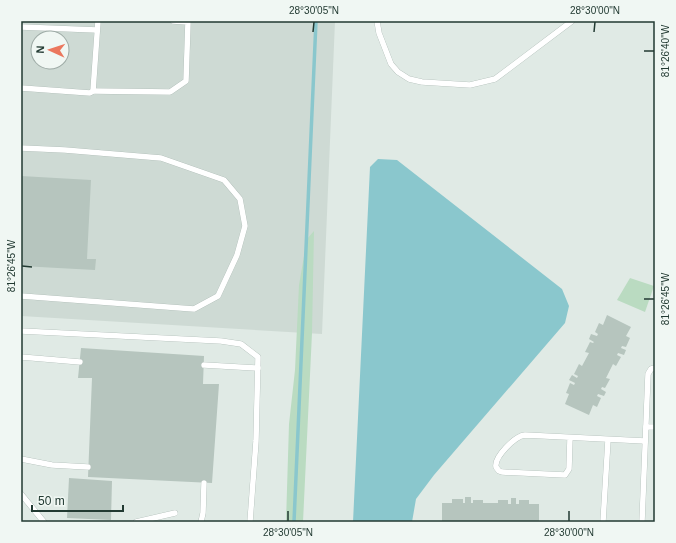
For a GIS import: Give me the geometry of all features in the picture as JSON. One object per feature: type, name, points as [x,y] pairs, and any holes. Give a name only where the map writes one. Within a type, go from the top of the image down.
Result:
[{"type":"lane","points":[[93,91],[98,21]]},
{"type":"lane","points":[[21,88],[90,93],[93,91],[170,92],[186,81],[188,22],[173,21]]},
{"type":"lane","points":[[377,21],[379,33],[391,64],[398,72],[408,79],[422,82],[470,85],[495,79],[572,21]]},
{"type":"lane","points":[[21,27],[97,30]]},
{"type":"lane","points":[[21,148],[161,158],[224,180],[240,199],[245,226],[238,255],[218,296],[194,309],[21,296]]},
{"type":"lane","points":[[21,332],[241,344],[258,357],[256,441],[250,522]]},
{"type":"lane","points":[[21,357],[80,362]]},
{"type":"lane","points":[[204,365],[258,368]]},
{"type":"lane","points":[[642,522],[648,374],[651,369],[655,368]]},
{"type":"lane","points":[[646,427],[655,427]]},
{"type":"lane","points":[[570,438],[569,469],[565,475],[502,472],[496,467],[497,458],[515,439],[521,435],[645,442]]},
{"type":"lane","points":[[603,522],[608,440]]},
{"type":"lane","points":[[21,459],[25,461],[52,465],[88,467]]},
{"type":"lane","points":[[201,522],[203,513],[204,483]]},
{"type":"lane","points":[[21,494],[44,522]]},
{"type":"lane","points":[[136,522],[175,513]]},
{"type":"shaded area","points":[[21,21],[335,21],[322,334],[21,316]]},
{"type":"green space","points":[[314,231],[312,333],[303,522],[286,522],[289,424],[295,370],[299,285],[307,239]]},
{"type":"green space","points":[[630,278],[654,286],[645,312],[617,300]]},
{"type":"water","points":[[378,159],[397,160],[562,289],[569,306],[565,323],[434,475],[416,499],[412,522],[353,522],[370,167]]},
{"type":"building","points":[[21,176],[91,180],[87,259],[96,259],[95,270],[21,266]]},
{"type":"building","points":[[607,315],[631,327],[626,336],[630,338],[626,347],[622,346],[621,348],[626,350],[624,355],[618,353],[617,355],[621,357],[616,366],[613,364],[606,378],[610,379],[605,388],[602,387],[601,389],[606,392],[604,396],[598,394],[597,396],[601,398],[597,407],[593,405],[589,415],[565,404],[569,394],[566,393],[570,383],[574,385],[575,383],[569,380],[572,375],[577,378],[578,376],[574,374],[579,364],[582,366],[589,353],[585,352],[590,342],[594,342],[589,339],[591,334],[597,336],[598,334],[595,332],[599,323],[603,325]]},
{"type":"building","points":[[81,348],[204,356],[203,384],[219,384],[212,483],[88,477],[92,378],[78,378]]},
{"type":"building","points":[[69,478],[112,481],[111,520],[67,518]]},
{"type":"building","points":[[465,497],[471,497],[471,503],[473,503],[473,500],[483,500],[483,503],[498,503],[498,500],[508,500],[508,504],[511,504],[511,498],[516,498],[516,504],[519,504],[519,500],[529,500],[529,504],[539,504],[539,522],[442,522],[442,503],[452,503],[452,499],[463,499],[463,503],[465,503]]},
{"type":"waterway","points":[[294,522],[316,21]]}]
